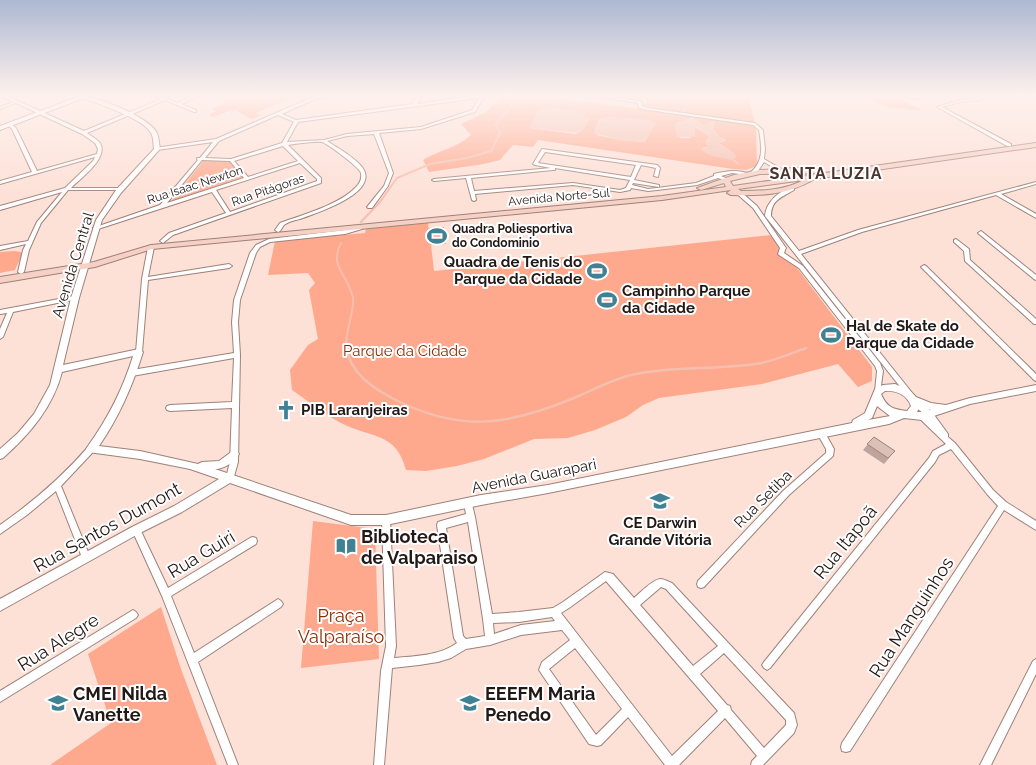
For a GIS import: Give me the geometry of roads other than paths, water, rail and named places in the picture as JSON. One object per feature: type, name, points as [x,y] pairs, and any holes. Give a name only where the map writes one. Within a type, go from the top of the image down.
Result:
[{"type":"main road","name":"Avenida Norte-Sul","points":[[85,263],[150,247],[365,227],[797,180],[823,171],[1036,141]]},
{"type":"main road","points":[[781,170],[797,180],[1036,146]]},
{"type":"main road","points":[[731,187],[750,174],[781,170],[823,171]]},
{"type":"main road","points":[[731,187],[756,194],[792,189],[797,180]]},
{"type":"main road","points":[[672,187],[684,191]]},
{"type":"main road","name":"Avenida Norte-Sul","points":[[85,263],[141,244],[163,241],[649,190],[698,191]]},
{"type":"main road","points":[[0,276],[85,263]]},
{"type":"main road","points":[[0,280],[85,263]]},
{"type":"street","points":[[16,132],[35,173]]},
{"type":"street","points":[[21,272],[29,242],[46,213],[67,189],[90,168],[99,155],[97,142],[81,132]]},
{"type":"street","points":[[153,132],[155,134],[157,149],[216,140],[236,132]]},
{"type":"street","points":[[284,144],[291,132]]},
{"type":"street","points":[[370,208],[386,186],[391,173],[376,132]]},
{"type":"street","points":[[199,159],[231,160],[284,144],[324,141],[347,135],[379,132]]},
{"type":"street","points":[[434,180],[545,168],[565,168],[631,182],[649,190],[697,184],[728,172],[750,174],[760,168],[762,159],[762,132]]},
{"type":"street","points":[[984,132],[1009,145]]},
{"type":"street","points":[[161,207],[216,140]]},
{"type":"street","points":[[278,230],[282,224],[345,199],[360,189],[364,180],[363,173],[356,164],[324,141]]},
{"type":"street","name":"Rua Pitágoras","points":[[163,241],[171,234],[319,182],[319,179],[310,168],[284,144]]},
{"type":"street","name":"Avenida Central","points":[[0,455],[21,436],[37,417],[54,386],[75,298],[96,228],[104,210],[120,189],[144,166],[157,149]]},
{"type":"street","points":[[545,168],[535,164],[544,150],[657,167],[656,176]]},
{"type":"street","points":[[0,183],[99,155]]},
{"type":"street","points":[[762,159],[781,170]]},
{"type":"street","points":[[231,160],[247,178]]},
{"type":"street","name":"Rua Isaac Newton","points":[[96,228],[301,161]]},
{"type":"street","points":[[472,193],[573,184],[620,191],[627,190],[639,164]]},
{"type":"street","points":[[468,177],[474,200]]},
{"type":"street","points":[[711,179],[720,177],[754,207],[783,248],[797,253],[860,231],[1036,183]]},
{"type":"street","points":[[573,184],[575,193]]},
{"type":"street","points":[[539,187],[542,196]]},
{"type":"street","points":[[0,208],[67,189],[120,189]]},
{"type":"street","points":[[792,189],[773,201],[768,216],[936,431],[949,442],[990,492],[1003,504],[1036,526]]},
{"type":"street","points":[[212,190],[229,214]]},
{"type":"street","points":[[506,190],[509,200]]},
{"type":"street","points":[[997,194],[1036,216]]},
{"type":"street","points":[[91,449],[140,455],[195,467],[230,478],[234,467],[234,404],[237,355],[235,322],[237,300],[255,249],[269,241],[345,232],[365,227]]},
{"type":"street","points":[[981,233],[1036,278]]},
{"type":"street","points":[[956,241],[967,250],[967,260],[1036,322]]},
{"type":"street","points":[[0,248],[29,242]]},
{"type":"street","points":[[10,247],[26,250]]},
{"type":"street","points":[[0,530],[57,485],[107,429],[118,408],[139,352],[145,280],[150,247]]},
{"type":"street","points":[[783,248],[780,254],[800,267],[878,365],[880,377],[877,392],[879,402],[884,408],[906,415],[916,410],[913,400]]},
{"type":"street","points":[[792,261],[796,260],[797,253]]},
{"type":"street","points":[[145,280],[229,266]]},
{"type":"street","points":[[924,267],[1036,378]]},
{"type":"street","points":[[0,312],[75,298]]},
{"type":"street","points":[[0,337],[11,310]]},
{"type":"street","points":[[59,369],[139,352]]},
{"type":"street","points":[[132,374],[237,355]]},
{"type":"street","points":[[877,392],[890,387],[901,390],[913,400],[930,406],[944,408]]},
{"type":"street","points":[[925,415],[944,408],[1036,388]]},
{"type":"street","name":"Avenida Guarapari","points":[[847,427],[869,415],[877,392]]},
{"type":"street","points":[[170,408],[234,404]]},
{"type":"street","name":"Avenida Guarapari","points":[[230,478],[350,520],[386,520],[438,508],[548,490],[847,427],[890,420],[906,415],[925,415]]},
{"type":"street","name":"Rua Setiba","points":[[701,584],[786,493],[830,454],[830,449],[821,433]]},
{"type":"street","name":"Rua Itapoã","points":[[767,665],[936,453],[949,442]]},
{"type":"street","points":[[195,467],[217,466],[234,454]]},
{"type":"street","points":[[207,471],[212,489]]},
{"type":"street","name":"Rua Santos Dumont","points":[[0,605],[230,478]]},
{"type":"street","points":[[57,485],[86,557]]},
{"type":"street","points":[[468,503],[488,618],[490,640]]},
{"type":"street","name":"Rua Manguinhos","points":[[846,746],[1003,504]]},
{"type":"street","points":[[438,508],[459,638],[464,644]]},
{"type":"street","points":[[441,524],[471,518]]},
{"type":"street","points":[[379,765],[386,672],[391,646],[386,520]]},
{"type":"street","points":[[136,530],[166,594],[233,765]]},
{"type":"street","name":"Rua Guiri","points":[[166,594],[253,541]]},
{"type":"street","points":[[488,618],[519,617],[554,612],[607,575],[764,756]]},
{"type":"street","points":[[634,604],[657,584],[664,584],[725,646],[792,722],[790,729],[756,765]]},
{"type":"street","points":[[192,660],[278,604]]},
{"type":"street","points":[[554,612],[671,765],[726,710]]},
{"type":"street","name":"Rua Alegre","points":[[0,697],[133,615]]},
{"type":"street","points":[[389,662],[438,658],[455,651],[464,644],[490,640],[521,630],[563,625]]},
{"type":"street","points":[[576,641],[545,665],[544,670],[593,740],[597,741],[628,710]]},
{"type":"street","points":[[693,673],[725,646]]},
{"type":"street","points":[[985,765],[1036,664]]},
{"type":"waterway","points":[[361,222],[380,202],[397,178],[430,164],[467,158],[491,151],[499,132]]},
{"type":"waterway","points":[[720,156],[734,160],[738,164]]},
{"type":"waterway","points":[[341,243],[337,258],[338,265],[348,283],[353,298],[346,347]]},
{"type":"waterway","points":[[346,347],[352,364],[363,378],[369,384],[392,398],[439,417],[483,422],[527,415],[631,375],[661,370],[762,363],[806,348]]},
{"type":"place","name":"Quadra Poliesportiva do Condominio","points":[[437,236]]},
{"type":"place","name":"Quadra de Tenis do Parque da Cidade","points":[[597,271]]},
{"type":"place","name":"Campinho Parque da Cidade","points":[[607,300]]},
{"type":"place","name":"Hal de Skate do Parque da Cidade","points":[[831,335]]},
{"type":"place","name":"PIB Laranjeiras","points":[[286,410]]},
{"type":"place","name":"CE Darwin Grande Vitória","points":[[660,501]]},
{"type":"place","name":"Biblioteca de Valparaiso","points":[[346,546]]},
{"type":"place","name":"CMEI Nilda Vanette","points":[[58,703]]},
{"type":"place","name":"EEEFM Maria Penedo","points":[[470,703]]},
{"type":"district","name":"SANTA LUZIA","points":[[826,173]]},
{"type":"park label","name":"Parque da Cidade","points":[[405,351]]},
{"type":"park label","name":"Praça Valparaíso","points":[[341,625]]}]
